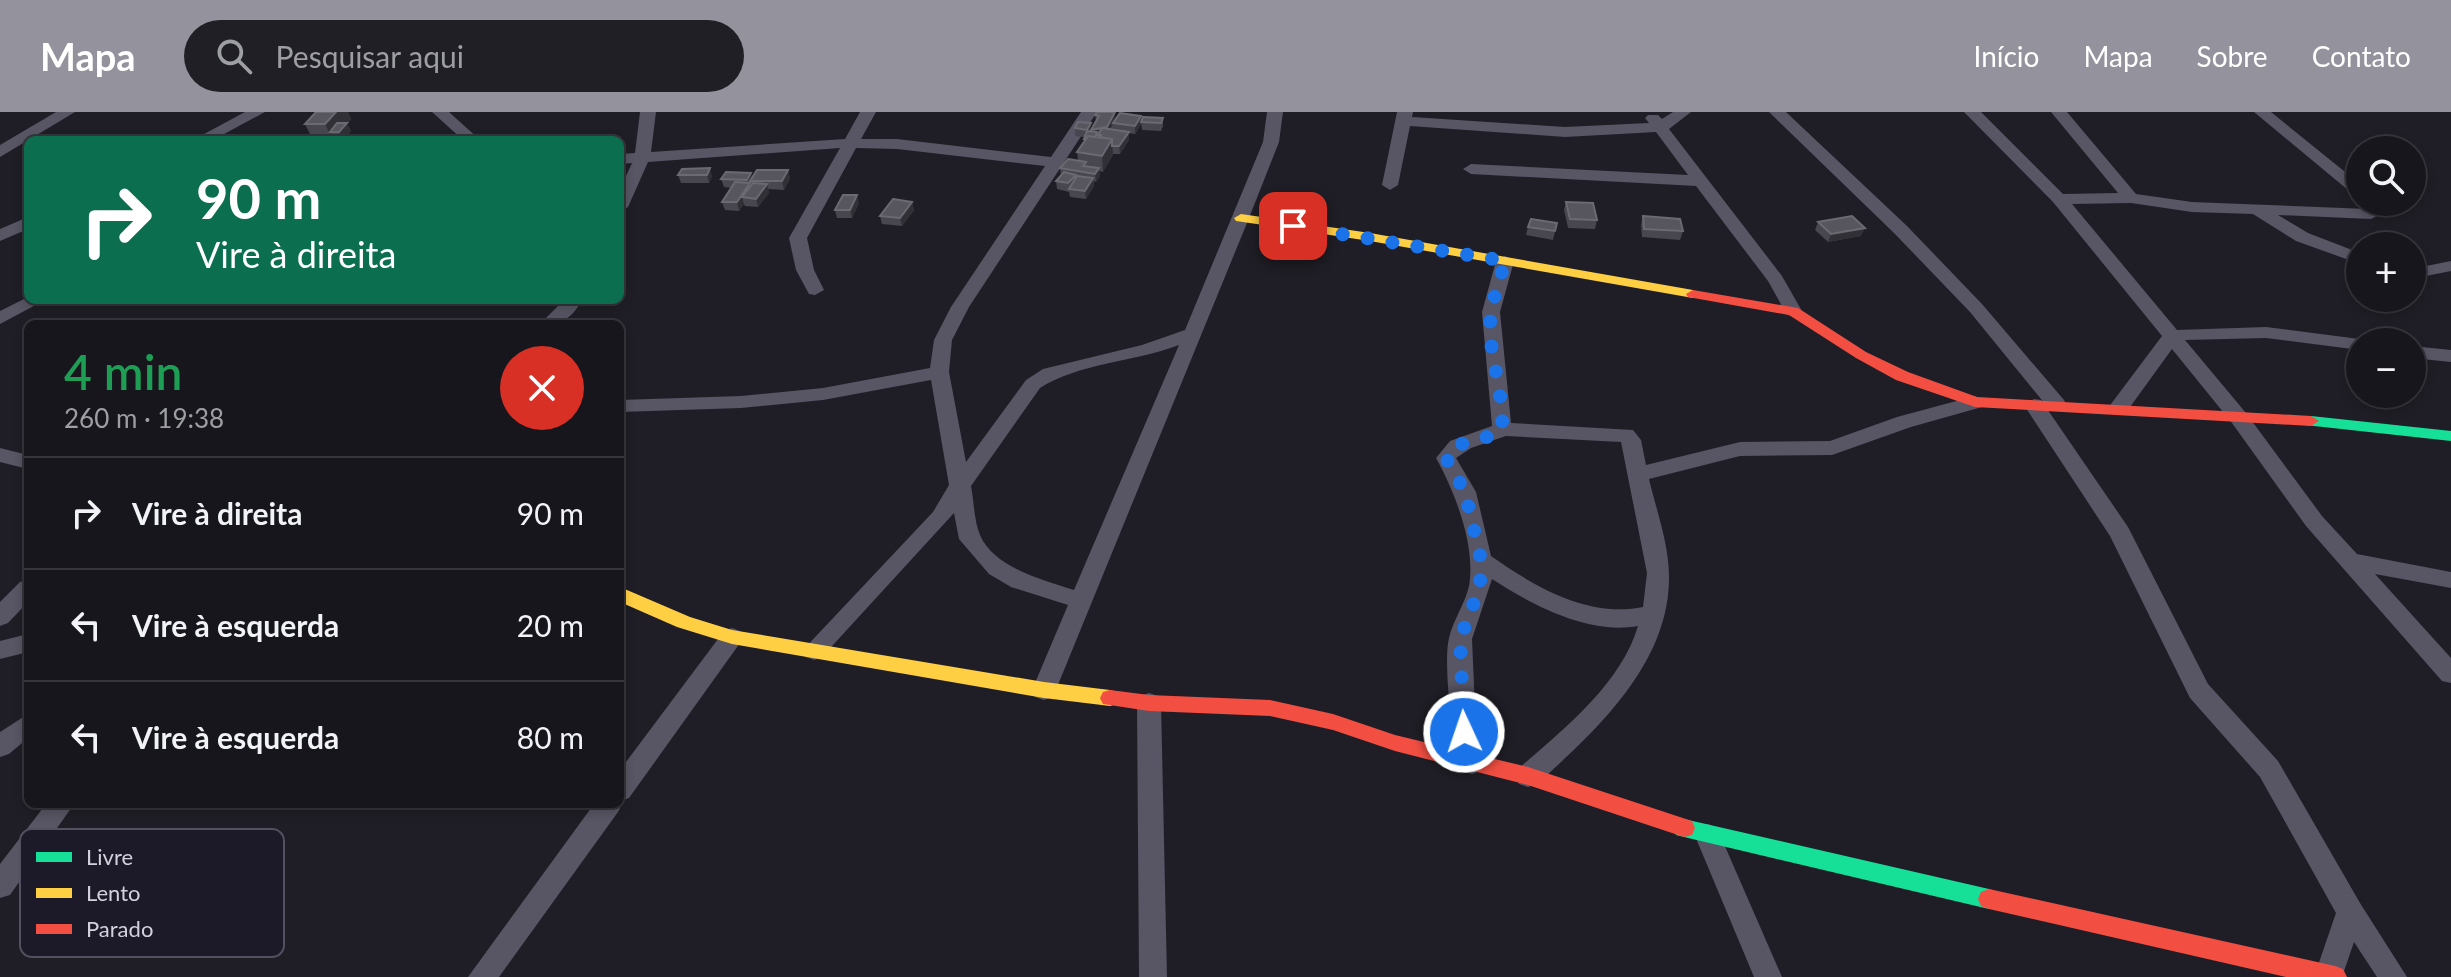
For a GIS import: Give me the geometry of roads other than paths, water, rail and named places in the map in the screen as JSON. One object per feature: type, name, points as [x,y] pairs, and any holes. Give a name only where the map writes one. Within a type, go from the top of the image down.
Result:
[{"type":"street","points":[[27,136],[67,112]]},
{"type":"street","points":[[209,136],[257,112]]},
{"type":"street","points":[[440,112],[467,136]]},
{"type":"street","points":[[624,198],[643,156],[648,112]]},
{"type":"street","points":[[815,290],[805,270],[798,238],[868,112]]},
{"type":"street","points":[[1080,600],[1019,581],[997,568],[970,539],[939,372],[943,340],[960,307],[1089,112]]},
{"type":"street","points":[[1044,690],[1241,218],[1271,142],[1275,112]]},
{"type":"street","points":[[1648,112],[1776,280],[1793,311]]},
{"type":"street","points":[[1390,185],[1405,116],[1565,132],[1661,127],[1683,112]]},
{"type":"street","points":[[1777,112],[1912,241],[1976,308],[2046,405],[2120,533],[2199,691],[2269,769],[2350,912],[2393,977]]},
{"type":"street","points":[[1972,112],[2059,199],[2239,418],[2314,521],[2451,674]]},
{"type":"street","points":[[2059,112],[2131,198]]},
{"type":"street","points":[[2262,112],[2346,181]]},
{"type":"street","points":[[0,152],[24,138]]},
{"type":"street","points":[[624,158],[851,143],[897,144],[1054,162]]},
{"type":"street","points":[[1471,169],[1702,181]]},
{"type":"street","points":[[2059,199],[2131,198],[2192,207],[2346,213]]},
{"type":"street","points":[[2258,210],[2302,237],[2346,254]]},
{"type":"street","points":[[1241,218],[1793,311],[1861,355],[1902,376],[1975,402],[2340,423],[2451,436]]},
{"type":"street","points":[[0,236],[24,224]]},
{"type":"street","points":[[1502,429],[1503,414],[1490,332],[1491,312],[1505,261]]},
{"type":"street","points":[[2426,271],[2451,266]]},
{"type":"street","points":[[0,318],[28,304]]},
{"type":"street","points":[[554,320],[571,304]]},
{"type":"street","points":[[2118,409],[2172,336],[2208,330],[2247,330],[2346,342]]},
{"type":"street","points":[[814,651],[941,517],[960,485],[1033,384],[1050,373],[1148,350],[1191,334]]},
{"type":"street","points":[[1148,350],[1176,370]]},
{"type":"street","points":[[2426,353],[2451,356]]},
{"type":"street","points":[[624,406],[741,402],[823,394],[939,372]]},
{"type":"street","points":[[1639,474],[1740,449],[1832,448],[1904,422],[1975,402]]},
{"type":"street","points":[[1472,763],[1464,732],[1460,639],[1480,587],[1481,560],[1465,492],[1446,458],[1457,445],[1496,434],[1502,429],[1626,435],[1631,440],[1639,474],[1658,573],[1659,594],[1627,670],[1594,716],[1528,776]]},
{"type":"street","points":[[0,455],[24,461]]},
{"type":"street","points":[[1481,560],[1510,582],[1572,610],[1618,619],[1653,614]]},
{"type":"street","points":[[2350,561],[2451,580]]},
{"type":"street","points":[[0,617],[24,592]]},
{"type":"street","points":[[624,596],[684,622],[732,637],[1044,690],[1149,703],[1270,708],[1333,722],[1395,743],[1528,776],[1708,836],[2332,976],[2350,912]]},
{"type":"street","points":[[624,785],[732,637]]},
{"type":"street","points":[[0,650],[24,644]]},
{"type":"street","points":[[1149,703],[1153,977]]},
{"type":"street","points":[[0,747],[24,727]]},
{"type":"street","points":[[42,829],[58,808]]},
{"type":"street","points":[[482,977],[606,808]]},
{"type":"street","points":[[1708,836],[1768,977]]},
{"type":"street","points":[[0,886],[20,859]]}]
